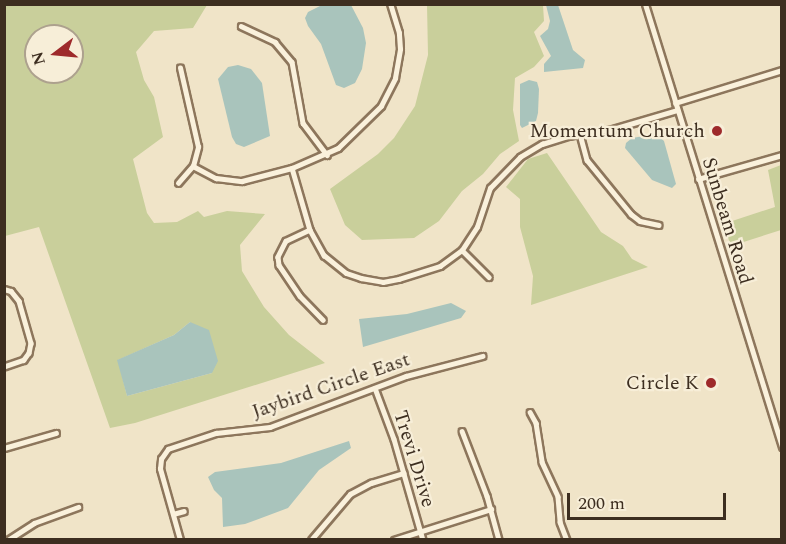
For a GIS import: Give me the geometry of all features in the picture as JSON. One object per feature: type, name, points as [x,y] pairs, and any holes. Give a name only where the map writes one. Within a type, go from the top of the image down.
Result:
[{"type":"street","points":[[193,165],[216,178],[257,180],[327,155],[346,141],[381,106],[395,78],[399,57],[399,33],[390,4]]},
{"type":"street","name":"Sunbeam Road","points":[[645,4],[782,447]]},
{"type":"street","points":[[241,26],[275,42],[292,62],[303,123],[327,155]]},
{"type":"street","points":[[178,183],[193,165],[198,147],[180,68]]},
{"type":"street","points":[[675,103],[782,70]]},
{"type":"street","points":[[292,168],[310,230],[317,245],[334,265],[361,278],[382,282],[440,266],[462,250],[477,227],[484,201],[498,177],[520,157],[542,144],[580,134],[613,129],[677,110]]},
{"type":"street","points":[[580,134],[586,160],[631,214],[640,221],[658,225]]},
{"type":"street","points":[[698,179],[782,155]]},
{"type":"street","points":[[310,230],[286,241],[278,256],[279,265],[300,296],[323,320]]},
{"type":"street","points":[[462,250],[489,277]]},
{"type":"street","points":[[4,289],[11,291],[19,301],[32,343],[27,357],[4,367]]},
{"type":"street","name":"Jaybird Circle East","points":[[173,514],[161,475],[161,459],[174,446],[232,429],[249,430],[270,427],[425,370],[482,356]]},
{"type":"street","name":"Trevi Drive","points":[[375,388],[423,540]]},
{"type":"street","points":[[530,412],[536,423],[542,462],[557,493],[560,522],[567,540]]},
{"type":"street","points":[[462,431],[491,509],[499,540]]},
{"type":"street","points":[[4,448],[56,433]]},
{"type":"street","points":[[311,540],[350,495],[371,483],[402,473]]},
{"type":"street","points":[[8,540],[33,523],[78,507]]},
{"type":"street","points":[[394,540],[491,509]]},
{"type":"street","points":[[180,540],[173,514],[184,511]]},
{"type":"green space","points":[[4,5],[207,5],[193,28],[154,31],[136,52],[144,80],[154,97],[163,137],[133,159],[147,213],[154,223],[177,222],[198,211],[204,217],[227,211],[265,214],[240,245],[242,271],[264,307],[289,335],[325,363],[135,423],[110,428],[39,227],[5,236]],"holes":[[[190,322],[212,373],[127,396],[118,360],[174,335]]]},
{"type":"green space","points":[[427,5],[543,5],[544,21],[534,32],[544,56],[534,67],[515,78],[513,110],[519,141],[500,154],[483,174],[462,191],[439,221],[414,238],[362,240],[345,225],[330,189],[378,154],[394,138],[415,106],[428,55]]},
{"type":"green space","points":[[547,153],[601,232],[623,246],[632,259],[648,267],[531,305],[533,276],[520,227],[520,199],[506,187],[528,159]]},
{"type":"green space","points":[[781,165],[781,230],[731,246],[723,224],[775,207],[768,170]]},
{"type":"water","points":[[322,5],[351,5],[363,28],[366,43],[362,69],[355,83],[344,88],[336,85],[321,44],[305,18],[308,12]]},
{"type":"water","points":[[546,5],[558,5],[573,50],[585,60],[583,68],[544,72],[544,64],[551,56],[540,36],[548,29],[550,21]]},
{"type":"water","points":[[238,65],[251,69],[262,83],[270,136],[244,147],[236,144],[232,137],[218,79],[228,67]]},
{"type":"water","points":[[529,80],[537,82],[539,89],[538,113],[536,121],[522,128],[520,125],[520,84]]},
{"type":"water","points":[[656,134],[664,141],[676,184],[672,188],[652,180],[625,148],[626,143],[632,138]]},
{"type":"water","points":[[451,303],[466,311],[461,318],[363,347],[359,319],[407,314]]},
{"type":"water","points":[[190,322],[209,330],[218,361],[212,373],[127,396],[117,360],[174,335]]},
{"type":"water","points":[[349,441],[351,448],[319,470],[288,508],[245,524],[223,527],[222,498],[214,490],[208,477],[215,472],[281,463]]},
{"type":"place","name":"Momentum Church","points":[[717,131]]},
{"type":"place","name":"Circle K","points":[[711,383]]}]
